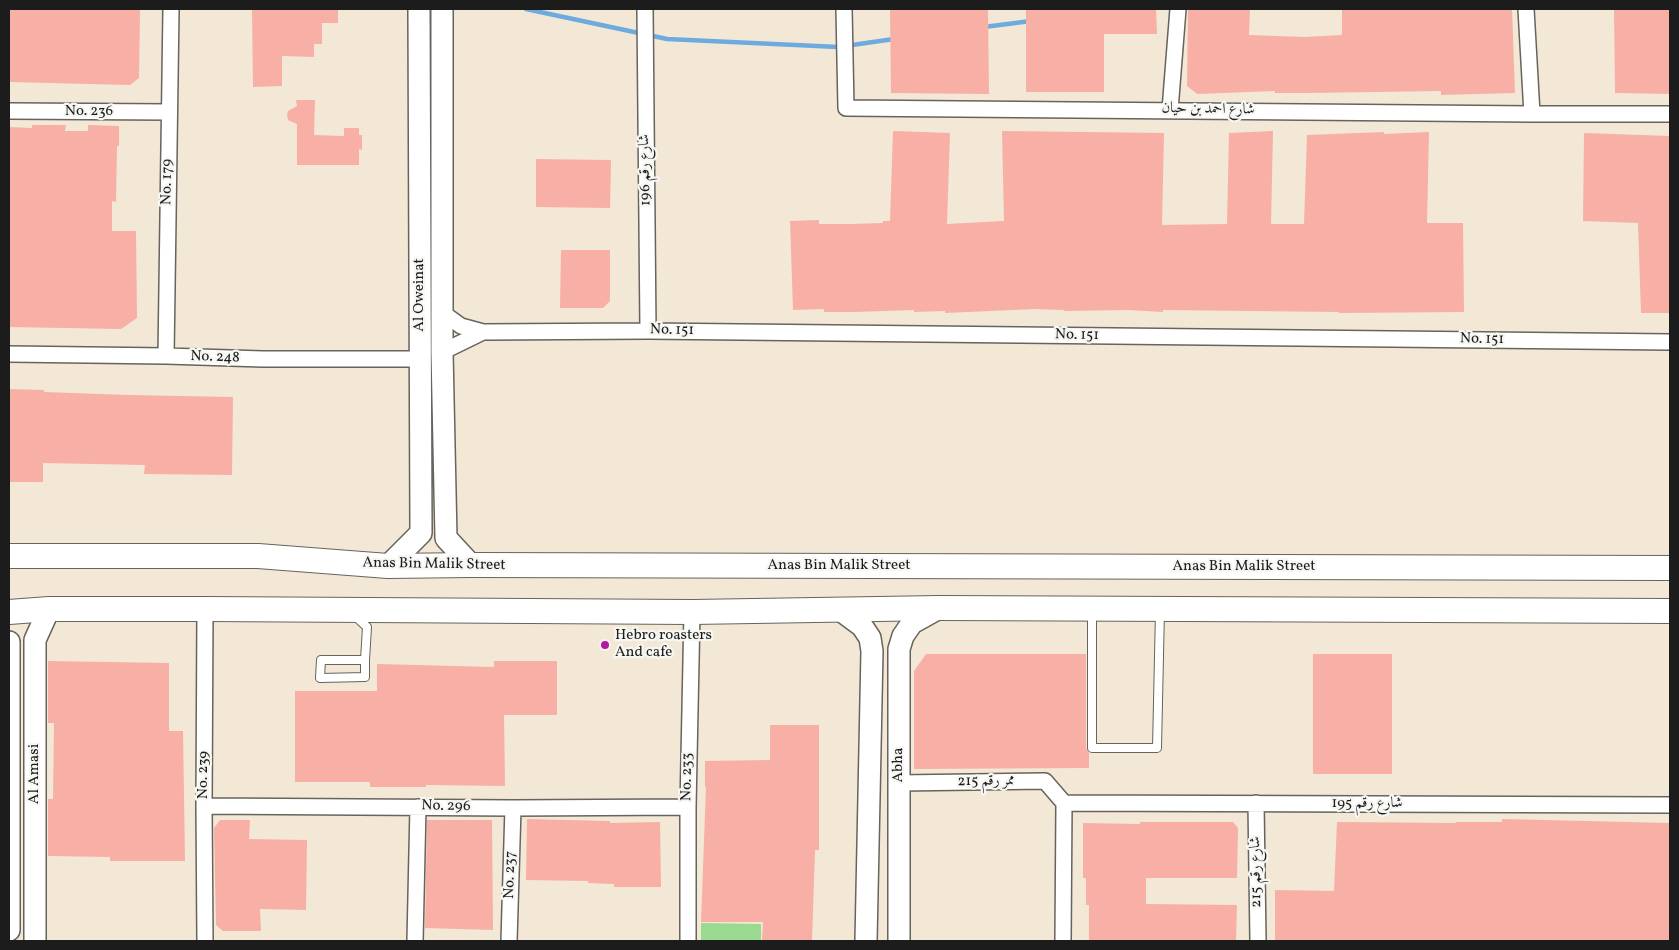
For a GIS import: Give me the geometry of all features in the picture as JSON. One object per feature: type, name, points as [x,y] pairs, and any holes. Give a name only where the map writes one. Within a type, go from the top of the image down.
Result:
[{"type":"main road","name":"Anas Bin Malik Street","points":[[9,556],[258,556],[388,566],[1670,568]]},
{"type":"main road","points":[[9,612],[48,609],[205,609],[692,612],[939,608],[1670,612]]},
{"type":"street","name":"No. 179","points":[[166,356],[171,9]]},
{"type":"street","name":"Al Oweinat","points":[[388,566],[421,533],[419,9]]},
{"type":"street","name":"Al Oweinat","points":[[442,9],[442,352],[446,538],[471,565]]},
{"type":"street","name":"شارع رقم 196","points":[[645,9],[648,331]]},
{"type":"street","name":"شارع احمد بن حيان","points":[[844,9],[846,108],[1670,114]]},
{"type":"street","points":[[1170,110],[1178,9]]},
{"type":"street","points":[[1526,9],[1532,114]]},
{"type":"street","name":"No. 236","points":[[9,111],[169,112]]},
{"type":"street","name":"No. 151","points":[[442,313],[461,326],[483,332],[648,331],[1670,342]]},
{"type":"street","name":"No. 151","points":[[442,352],[483,332]]},
{"type":"street","name":"No. 248","points":[[9,354],[420,360]]},
{"type":"street","points":[[420,481],[426,499],[429,502],[434,502],[440,494],[444,477]]},
{"type":"street","name":"Abha","points":[[899,934],[899,649],[903,636],[912,623],[939,608]]},
{"type":"street","name":"Al Amasi","points":[[35,941],[35,640],[48,609]]},
{"type":"street","name":"No. 239","points":[[205,609],[205,941]]},
{"type":"street","name":"Abha","points":[[839,609],[862,626],[870,638],[872,651],[866,934]]},
{"type":"street","name":"No. 233","points":[[688,941],[688,807],[692,612]]},
{"type":"street","name":"Al Amasi","points":[[9,642],[9,930]]},
{"type":"street","points":[[10,668],[35,667]]},
{"type":"street","points":[[871,673],[898,674]]},
{"type":"street","name":"ممر رقم 215","points":[[899,783],[1045,781],[1064,803]]},
{"type":"street","points":[[1063,941],[1064,803]]},
{"type":"street","name":"شارع رقم 195","points":[[1064,803],[1670,805]]},
{"type":"street","name":"شارع رقم 215","points":[[1256,803],[1258,941]]},
{"type":"street","name":"No. 296","points":[[204,806],[688,807]]},
{"type":"street","points":[[414,941],[418,807]]},
{"type":"street","name":"No. 237","points":[[509,941],[513,808]]},
{"type":"street","points":[[866,934],[899,934]]},
{"type":"lane","points":[[1092,609],[1092,748],[1157,748],[1160,609]]},
{"type":"lane","points":[[349,610],[367,627],[365,677],[320,678],[321,660],[365,660]]},
{"type":"green space","points":[[701,923],[761,924],[761,941],[701,941]]},
{"type":"building","points":[[9,9],[140,9],[139,78],[130,85],[9,82]]},
{"type":"building","points":[[252,9],[338,9],[338,23],[322,23],[322,44],[314,44],[314,57],[282,56],[282,86],[253,87]]},
{"type":"building","points":[[890,9],[988,9],[989,94],[891,93]]},
{"type":"building","points":[[1026,9],[1156,9],[1157,34],[1104,34],[1104,92],[1026,92]]},
{"type":"building","points":[[1188,9],[1250,9],[1249,35],[1304,37],[1342,35],[1342,9],[1512,9],[1515,93],[1441,95],[1441,91],[1275,93],[1275,91],[1197,94],[1187,86]]},
{"type":"building","points":[[1614,9],[1670,9],[1670,94],[1615,93]]},
{"type":"building","points":[[296,100],[315,100],[314,135],[344,136],[344,128],[359,128],[359,135],[362,135],[362,150],[359,149],[359,165],[297,165],[297,124],[288,120],[287,115],[288,111],[297,106]]},
{"type":"building","points":[[32,125],[66,125],[65,131],[88,131],[88,125],[119,126],[116,202],[112,201],[112,231],[136,231],[137,318],[121,329],[9,327],[9,127],[32,128]]},
{"type":"building","points":[[893,131],[950,133],[947,224],[1004,221],[1002,131],[1164,133],[1162,225],[1227,224],[1229,133],[1273,131],[1271,224],[1304,224],[1307,135],[1429,132],[1427,223],[1463,223],[1464,312],[1339,313],[1163,310],[1163,312],[1035,309],[945,313],[945,311],[914,312],[914,310],[824,312],[824,309],[793,310],[790,221],[819,220],[819,224],[850,224],[890,221]]},
{"type":"building","points":[[1584,133],[1670,136],[1670,313],[1641,313],[1638,223],[1583,221]]},
{"type":"building","points":[[536,159],[611,160],[610,208],[536,207]]},
{"type":"building","points":[[561,250],[610,250],[610,301],[603,308],[560,308]]},
{"type":"building","points":[[9,389],[128,395],[233,397],[232,475],[144,474],[145,465],[43,463],[43,482],[9,482]]},
{"type":"building","points":[[926,654],[1086,654],[1086,748],[1089,753],[1089,768],[914,769],[914,671]]},
{"type":"building","points":[[1313,654],[1392,654],[1392,774],[1313,774]]},
{"type":"building","points":[[48,661],[169,663],[169,731],[183,731],[185,861],[110,861],[110,857],[48,856],[48,799],[53,799],[54,723],[48,723]]},
{"type":"building","points":[[494,661],[557,661],[557,715],[504,715],[505,786],[426,785],[426,787],[370,787],[370,782],[295,782],[295,691],[377,691],[377,664],[494,667]]},
{"type":"building","points":[[770,725],[819,725],[819,850],[815,850],[812,941],[762,941],[763,922],[701,922],[706,787],[705,761],[770,760]]},
{"type":"building","points":[[527,819],[610,821],[610,823],[660,822],[661,887],[614,887],[614,884],[588,883],[588,881],[526,880]]},
{"type":"building","points":[[1502,819],[1670,823],[1670,941],[1275,941],[1275,890],[1334,891],[1337,822],[1456,823],[1502,822]]},
{"type":"building","points":[[220,820],[250,820],[249,839],[307,840],[306,910],[260,909],[261,931],[223,931],[216,925],[214,828]]},
{"type":"building","points":[[427,820],[492,820],[493,930],[425,928]]},
{"type":"building","points":[[1140,822],[1233,822],[1238,828],[1237,878],[1146,878],[1146,904],[1237,905],[1236,941],[1089,941],[1089,905],[1086,905],[1086,878],[1083,878],[1083,823],[1140,824]]},
{"type":"waterway","points":[[526,9],[667,39],[838,47],[894,39]]},
{"type":"waterway","points":[[984,27],[1031,21]]},
{"type":"place","name":"Hebro roasters And cafe","points":[[605,645]]}]
